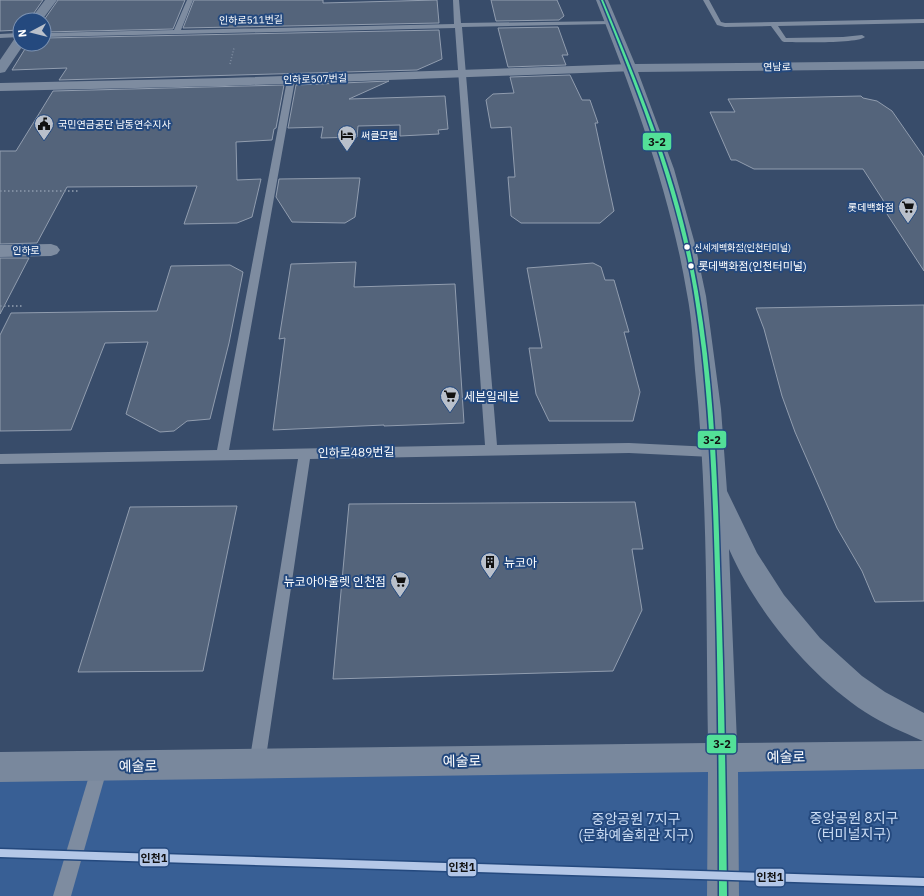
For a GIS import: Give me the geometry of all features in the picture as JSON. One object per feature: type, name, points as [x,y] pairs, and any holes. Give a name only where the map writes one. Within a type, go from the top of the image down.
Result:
[{"type":"main road","points":[[42,12],[51,0]]},
{"type":"main road","points":[[602,0],[630,68],[666,169],[686,244],[697,296],[710,409],[715,486],[723,758],[723,896]]},
{"type":"main road","points":[[0,69],[12,52]]},
{"type":"main road","name":"연남로","points":[[630,68],[924,65]]},
{"type":"main road","points":[[715,486],[745,556],[786,619],[814,650],[842,677],[872,700],[906,720],[924,727]]},
{"type":"main road","name":"예술로","points":[[0,767],[924,755]]},
{"type":"street","name":"인하로507번길","points":[[0,87],[225,82],[630,68]]},
{"type":"street","name":"인하로","points":[[0,250],[51,250]]},
{"type":"lane","points":[[177,32],[190,0]]},
{"type":"lane","points":[[456,0],[491,450]]},
{"type":"lane","points":[[706,0],[719,24],[725,25],[924,22]]},
{"type":"lane","name":"인하로511번길","points":[[52,35],[611,22]]},
{"type":"lane","points":[[774,24],[784,40],[843,39],[862,37]]},
{"type":"lane","points":[[0,36],[12,35]]},
{"type":"lane","points":[[222,454],[291,80]]},
{"type":"lane","name":"인하로489번길","points":[[0,459],[630,448],[712,452]]},
{"type":"lane","points":[[257,764],[305,453]]},
{"type":"lane","points":[[62,896],[100,766]]},
{"type":"path","points":[[225,82],[238,30]]},
{"type":"path","points":[[0,191],[80,191]]},
{"type":"path","points":[[0,306],[24,306]]},
{"type":"green space","name":"중앙공원 7지구 (문화예술회관 지구)","points":[[924,755],[924,896],[0,896],[0,767]]},
{"type":"building","points":[[0,0],[43,0],[35,12],[12,12],[12,30],[0,31]]},
{"type":"building","points":[[58,0],[185,0],[173,29],[52,32],[52,12],[50,12]]},
{"type":"building","points":[[194,0],[323,0],[323,3],[437,0],[439,23],[183,28]]},
{"type":"building","points":[[491,0],[557,0],[564,16],[559,20],[496,21]]},
{"type":"building","points":[[558,27],[568,55],[562,55],[566,65],[508,67],[498,28]]},
{"type":"building","points":[[439,30],[442,59],[417,70],[59,80],[67,68],[12,70],[23,52],[52,52],[52,38]]},
{"type":"building","points":[[570,75],[582,100],[590,100],[598,123],[595,123],[614,211],[600,223],[521,223],[511,216],[508,177],[515,177],[511,127],[491,128],[486,100],[493,94],[514,93],[510,77]]},
{"type":"building","points":[[389,81],[349,99],[445,96],[448,129],[438,130],[439,134],[400,136],[400,125],[358,126],[357,137],[321,138],[323,127],[288,128],[296,85]]},
{"type":"building","points":[[284,85],[276,128],[274,129],[272,140],[236,142],[237,180],[261,179],[252,217],[237,223],[184,224],[197,186],[67,187],[37,243],[0,244],[0,151],[16,151],[53,91]]},
{"type":"building","points":[[861,96],[863,98],[877,101],[892,111],[924,157],[924,271],[887,214],[883,200],[863,169],[754,169],[736,160],[731,160],[710,112],[735,112],[728,99]]},
{"type":"building","points":[[360,178],[355,217],[345,223],[292,222],[276,197],[279,179]]},
{"type":"building","points":[[0,258],[29,258],[0,314]]},
{"type":"building","points":[[356,262],[354,287],[455,284],[464,423],[273,430],[285,338],[279,339],[291,264]]},
{"type":"building","points":[[593,263],[601,267],[605,280],[614,280],[629,332],[624,332],[640,392],[633,421],[549,421],[536,394],[529,348],[542,348],[527,268]]},
{"type":"building","points":[[230,265],[243,272],[229,343],[210,419],[187,421],[174,431],[160,432],[126,414],[148,342],[105,343],[71,430],[0,431],[0,335],[11,313],[157,311],[171,266]]},
{"type":"building","points":[[924,305],[924,601],[875,602],[862,571],[837,528],[795,432],[782,396],[764,329],[756,308]]},
{"type":"building","name":"뉴코아","points":[[635,502],[643,549],[632,549],[642,610],[613,671],[333,679],[349,504]]},
{"type":"building","points":[[237,506],[203,671],[78,672],[130,507]]},
{"type":"transit line","name":"3-2","points":[[602,0],[645,109],[670,183],[690,258],[702,332],[712,440],[716,512],[721,701],[723,896]]},
{"type":"transit line","name":"인천1","points":[[0,853],[924,882]]},
{"type":"place","name":"국민연금공단 남동연수지사","points":[[44,141]]},
{"type":"place","name":"써클모텔","points":[[347,152]]},
{"type":"place","name":"롯데백화점","points":[[908,224]]},
{"type":"place","name":"신세계백화점(인천터미널)","points":[[687,247]]},
{"type":"place","name":"롯데백화점(인천터미널)","points":[[691,266]]},
{"type":"place","name":"세븐일레븐","points":[[450,413]]},
{"type":"place","name":"뉴코아","points":[[490,579]]},
{"type":"place","name":"뉴코아아울렛 인천점","points":[[400,598]]},
{"type":"park label","name":"중앙공원 8지구 (터미널지구)","points":[[854,826]]}]
